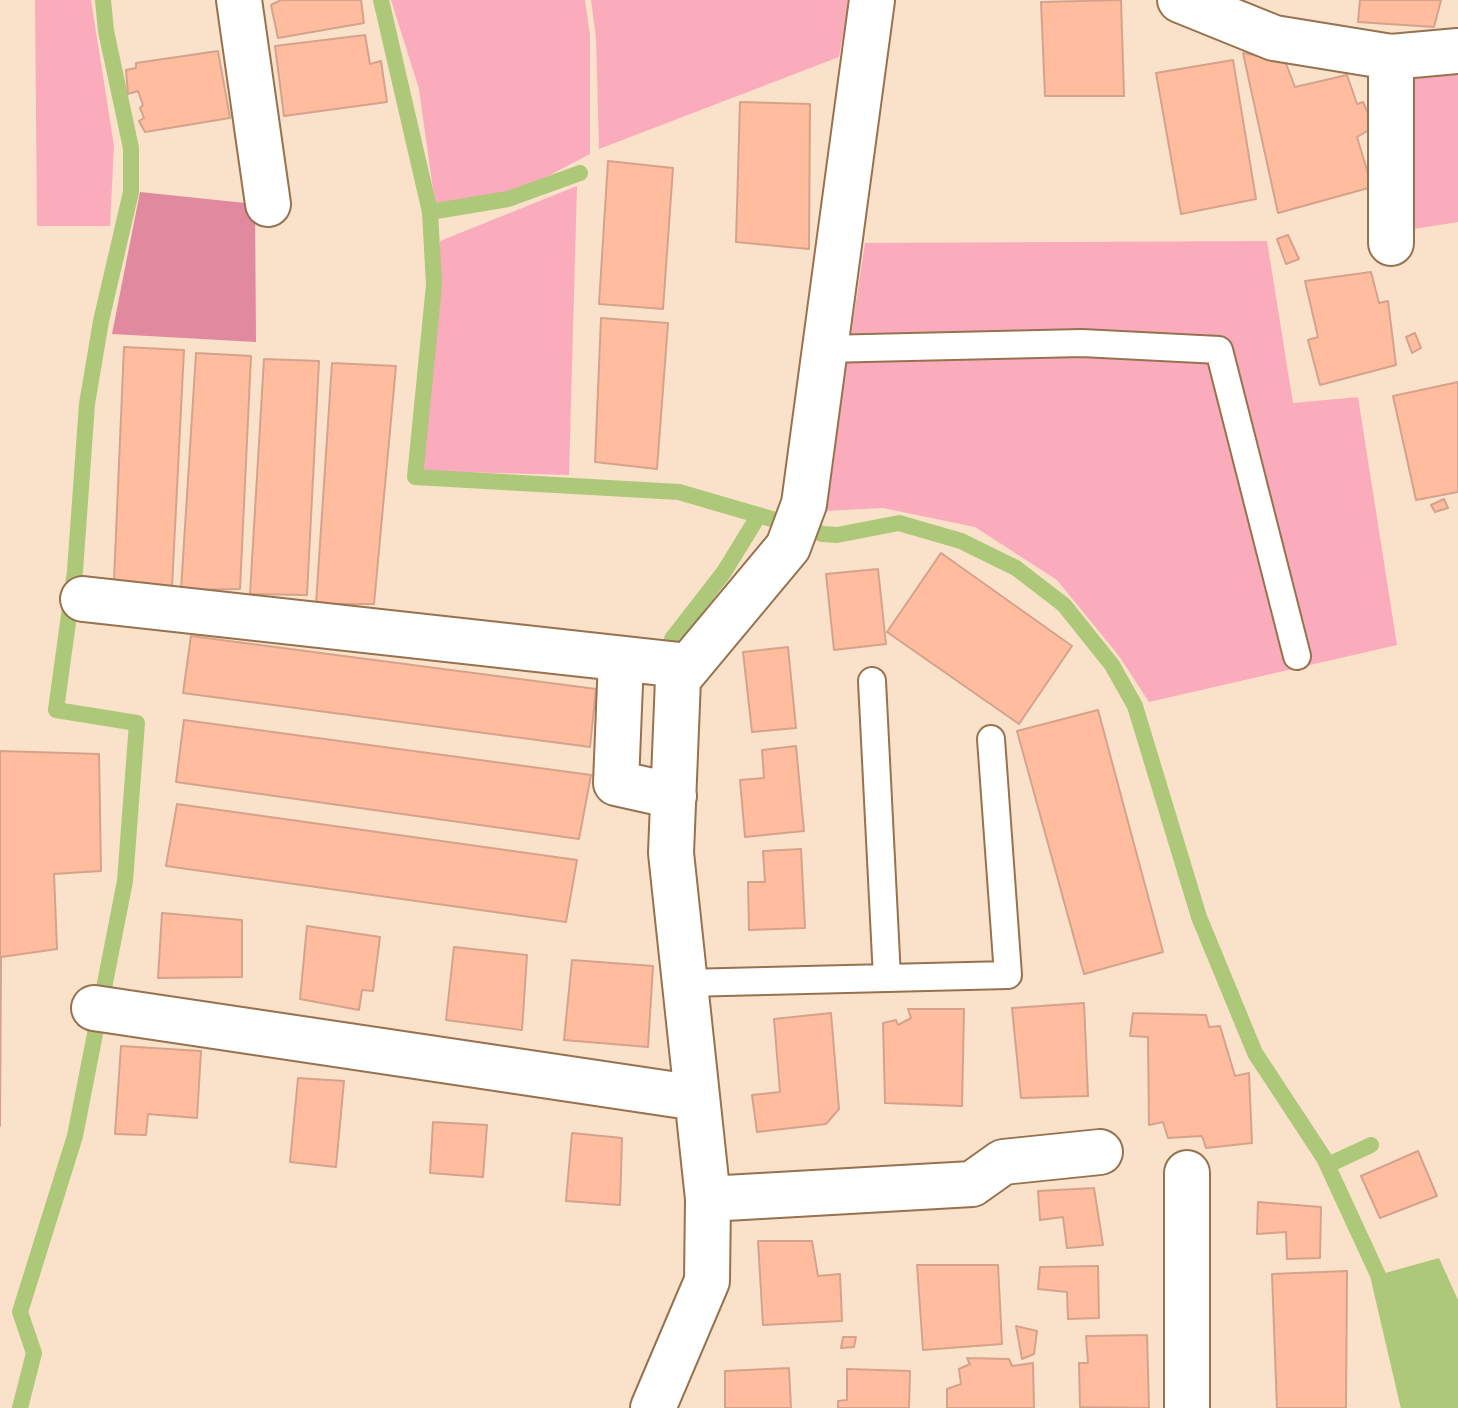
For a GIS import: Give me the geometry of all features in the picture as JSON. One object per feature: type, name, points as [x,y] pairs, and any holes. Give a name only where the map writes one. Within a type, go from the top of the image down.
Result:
[{"type":"street","points":[[239,0],[268,204]]},
{"type":"street","points":[[653,1408],[707,1281],[708,1199],[671,853],[678,679],[788,547],[804,504],[872,0]]},
{"type":"street","points":[[1180,0],[1274,38],[1391,57],[1458,51]]},
{"type":"street","points":[[1391,57],[1391,243]]},
{"type":"street","points":[[83,599],[689,666]]},
{"type":"street","points":[[621,659],[616,783],[674,796]]},
{"type":"street","points":[[94,1008],[697,1098]]},
{"type":"street","points":[[708,1199],[972,1184],[1003,1162],[1100,1152]]},
{"type":"street","points":[[1187,1173],[1187,1408]]},
{"type":"lane","points":[[824,349],[1082,343],[1219,350],[1297,656]]},
{"type":"lane","points":[[872,681],[887,978]]},
{"type":"lane","points":[[685,983],[1008,975],[991,739]]},
{"type":"shaded area","points":[[35,0],[91,0],[114,146],[110,226],[37,226]]},
{"type":"shaded area","points":[[391,0],[585,0],[590,35],[590,154],[531,185],[468,202],[435,204],[419,89]]},
{"type":"shaded area","points":[[591,0],[849,0],[839,57],[599,149],[596,38]]},
{"type":"shaded area","points":[[1458,72],[1458,222],[1414,229],[1402,218],[1400,77]]},
{"type":"shaded area","points":[[577,186],[569,475],[423,471],[440,241]]},
{"type":"shaded area","points":[[140,192],[255,204],[256,342],[112,334]]},
{"type":"shaded area","points":[[1267,241],[1293,403],[1358,397],[1397,645],[1149,702],[1119,656],[1057,580],[975,527],[883,508],[824,511],[865,243]]},
{"type":"shaded area","points":[[1439,1258],[1458,1300],[1458,1408],[1409,1408],[1378,1275]]},
{"type":"building","points":[[281,0],[361,0],[364,23],[278,38],[271,5]]},
{"type":"building","points":[[1121,0],[1124,96],[1045,96],[1041,2]]},
{"type":"building","points":[[1360,0],[1441,0],[1434,27],[1358,22]]},
{"type":"building","points":[[365,35],[370,64],[381,61],[387,102],[284,116],[275,46]]},
{"type":"building","points":[[218,51],[230,118],[145,132],[139,121],[144,118],[140,108],[143,105],[138,91],[128,94],[126,70],[136,68],[136,63]]},
{"type":"building","points":[[1243,53],[1285,61],[1295,87],[1347,75],[1357,104],[1363,102],[1374,127],[1357,137],[1372,187],[1278,213]]},
{"type":"building","points":[[1233,60],[1256,199],[1181,214],[1156,73]]},
{"type":"building","points":[[740,102],[810,104],[809,249],[736,242]]},
{"type":"building","points":[[608,161],[673,168],[663,309],[599,304]]},
{"type":"building","points":[[1288,235],[1299,259],[1286,264],[1277,239]]},
{"type":"building","points":[[1371,272],[1379,303],[1388,301],[1396,365],[1320,385],[1308,340],[1318,337],[1305,281]]},
{"type":"building","points":[[601,318],[668,323],[657,469],[595,462]]},
{"type":"building","points":[[1415,333],[1421,348],[1412,353],[1406,337]]},
{"type":"building","points":[[124,347],[184,350],[172,587],[114,580]]},
{"type":"building","points":[[196,353],[251,356],[240,589],[181,590]]},
{"type":"building","points":[[264,359],[319,361],[307,595],[250,594]]},
{"type":"building","points":[[332,363],[396,366],[374,604],[316,604]]},
{"type":"building","points":[[1458,382],[1458,492],[1416,500],[1393,396]]},
{"type":"building","points":[[1444,499],[1448,508],[1435,512],[1431,505]]},
{"type":"building","points":[[941,553],[1072,646],[1019,724],[887,632]]},
{"type":"building","points":[[878,569],[886,644],[834,650],[826,574]]},
{"type":"building","points":[[191,636],[596,689],[590,747],[183,693]]},
{"type":"building","points":[[788,647],[796,728],[752,732],[743,652]]},
{"type":"building","points":[[1098,710],[1163,952],[1084,974],[1017,731]]},
{"type":"building","points":[[184,720],[591,775],[579,839],[176,782]]},
{"type":"building","points":[[796,746],[804,831],[745,837],[740,780],[764,778],[762,750]]},
{"type":"building","points":[[0,751],[99,754],[101,871],[54,874],[57,949],[1,957],[0,1126]]},
{"type":"building","points":[[177,804],[577,860],[566,922],[166,866]]},
{"type":"building","points":[[801,849],[805,928],[749,930],[748,882],[765,882],[763,851]]},
{"type":"building","points":[[162,913],[242,920],[242,977],[158,978]]},
{"type":"building","points":[[307,926],[380,937],[373,991],[362,990],[359,1010],[300,999]]},
{"type":"building","points":[[454,947],[527,955],[522,1030],[446,1020]]},
{"type":"building","points":[[572,960],[653,966],[648,1047],[564,1040]]},
{"type":"building","points":[[1084,1003],[1088,1096],[1021,1098],[1012,1008]]},
{"type":"building","points":[[908,1009],[964,1009],[962,1106],[885,1103],[883,1023],[896,1020],[898,1025],[911,1018]]},
{"type":"building","points":[[831,1013],[839,1109],[826,1124],[757,1132],[752,1095],[780,1092],[774,1019]]},
{"type":"building","points":[[1133,1013],[1206,1015],[1209,1027],[1220,1026],[1235,1076],[1249,1073],[1252,1143],[1206,1148],[1202,1136],[1168,1138],[1163,1122],[1149,1125],[1148,1037],[1130,1036]]},
{"type":"building","points":[[121,1046],[201,1051],[197,1118],[148,1114],[146,1135],[115,1134]]},
{"type":"building","points":[[298,1078],[344,1081],[336,1167],[290,1162]]},
{"type":"building","points":[[433,1122],[487,1125],[483,1177],[430,1173]]},
{"type":"building","points":[[572,1133],[622,1138],[620,1205],[566,1201]]},
{"type":"building","points":[[1418,1151],[1437,1196],[1380,1218],[1361,1176]]},
{"type":"building","points":[[1094,1188],[1103,1245],[1067,1248],[1063,1217],[1040,1220],[1038,1191]]},
{"type":"building","points":[[1258,1202],[1321,1207],[1320,1258],[1287,1259],[1286,1232],[1257,1234]]},
{"type":"building","points":[[758,1241],[812,1241],[818,1276],[840,1274],[842,1321],[763,1325]]},
{"type":"building","points":[[917,1265],[998,1265],[1002,1344],[923,1350]]},
{"type":"building","points":[[1098,1266],[1099,1318],[1068,1319],[1067,1292],[1038,1289],[1040,1267]]},
{"type":"building","points":[[1347,1271],[1346,1408],[1277,1408],[1272,1274]]},
{"type":"building","points":[[1016,1326],[1037,1331],[1034,1354],[1022,1359]]},
{"type":"building","points":[[1147,1335],[1149,1408],[1080,1407],[1079,1363],[1088,1363],[1086,1336]]},
{"type":"building","points":[[843,1337],[856,1337],[854,1347],[841,1348]]},
{"type":"building","points":[[967,1358],[1009,1359],[1012,1366],[1033,1363],[1034,1408],[947,1408],[947,1389],[961,1384],[959,1369],[970,1364]]},
{"type":"building","points":[[789,1368],[791,1408],[725,1408],[725,1371]]},
{"type":"building","points":[[847,1369],[910,1371],[909,1408],[838,1408],[838,1401],[847,1400]]},
{"type":"waterway","points":[[20,1408],[34,1353],[20,1312],[75,1136],[125,881],[137,723],[56,710],[75,571],[87,404],[101,321],[131,192],[131,148],[106,31],[103,0]]},
{"type":"waterway","points":[[381,0],[430,212],[434,285],[415,477],[679,492],[823,534],[837,535],[899,523],[961,541],[1016,568],[1064,605],[1112,665],[1135,706],[1199,917],[1255,1053],[1324,1158],[1378,1275],[1409,1408]]},
{"type":"waterway","points":[[430,212],[508,199],[580,173]]},
{"type":"waterway","points":[[672,639],[724,572],[759,515]]},
{"type":"waterway","points":[[1328,1165],[1371,1145]]}]
